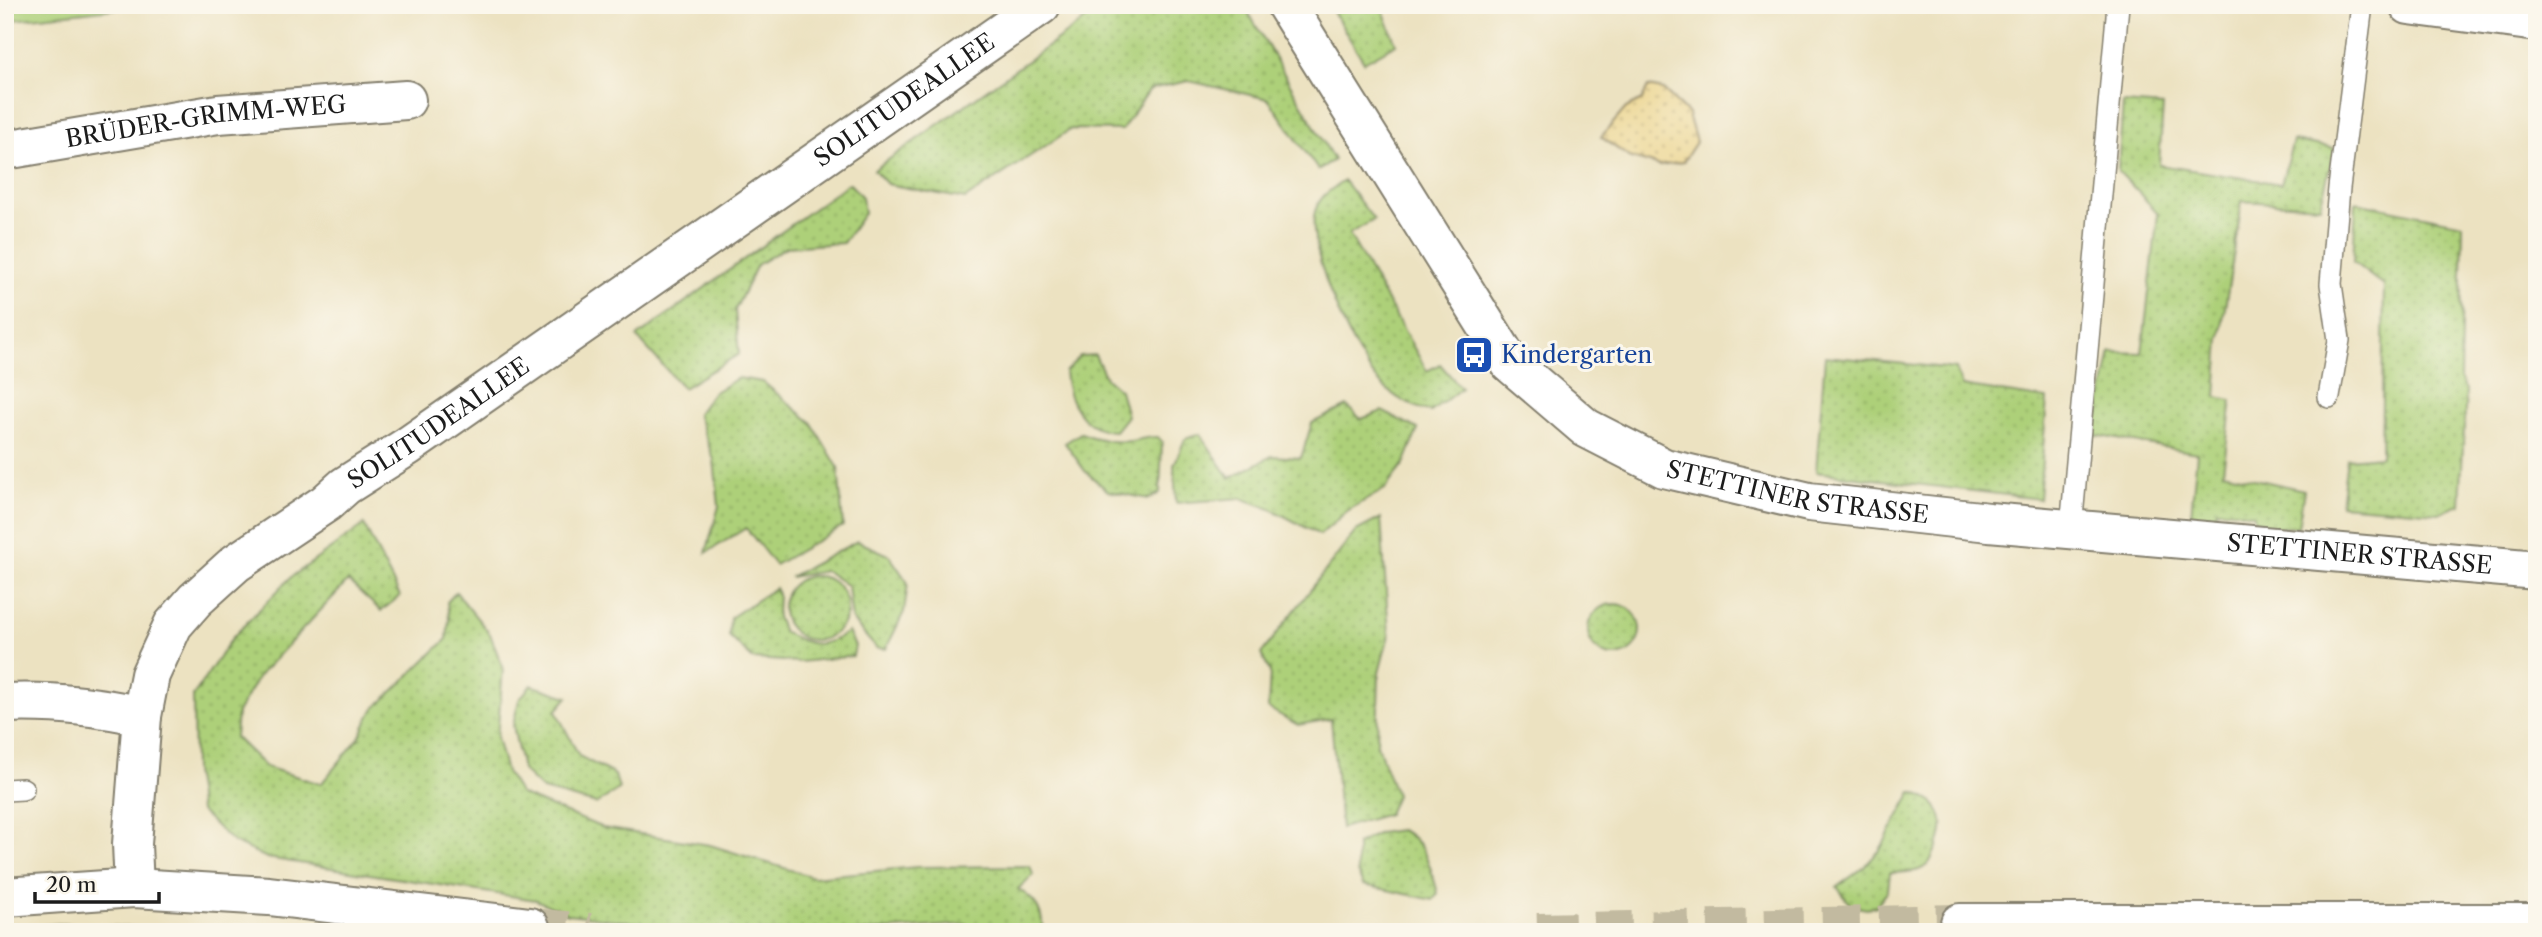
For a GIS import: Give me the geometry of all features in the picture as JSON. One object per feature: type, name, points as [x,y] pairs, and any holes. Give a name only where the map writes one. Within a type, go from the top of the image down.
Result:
[{"type":"main road","name":"SOLITUDEALLEE","points":[[134,888],[132,844],[142,716],[150,675],[173,625],[195,600],[236,563],[326,503],[345,486],[408,446],[1041,5]]},
{"type":"main road","name":"STETTINER STRASSE","points":[[1286,5],[1510,363],[1586,428],[1664,468],[1785,498],[2071,530],[2537,570]]},
{"type":"main road","points":[[2409,5],[2537,22]]},
{"type":"main road","name":"BRÜDER-GRIMM-WEG","points":[[5,150],[218,114],[405,100]]},
{"type":"main road","points":[[5,703],[95,706],[142,716]]},
{"type":"main road","points":[[5,897],[134,888],[269,896],[530,927]]},
{"type":"main road","points":[[1960,923],[2537,923]]},
{"type":"lane","points":[[2071,530],[2118,5]]},
{"type":"lane","points":[[2329,397],[2339,340],[2331,284],[2335,229],[2362,5]]},
{"type":"green space","points":[[5,5],[148,5],[5,21]]},
{"type":"green space","points":[[1106,5],[1244,5],[1334,160],[1318,170],[1268,99],[1189,81],[1150,89],[1122,130],[1071,129],[965,199],[887,184],[874,170]]},
{"type":"green space","points":[[1329,5],[1381,5],[1396,44],[1364,62]]},
{"type":"green space","points":[[2123,103],[2163,106],[2159,165],[2281,184],[2293,141],[2335,148],[2320,206],[2242,201],[2220,339],[2216,397],[2232,400],[2223,472],[2304,490],[2298,527],[2254,528],[2254,514],[2217,509],[2214,521],[2190,525],[2197,453],[2094,435],[2111,352],[2142,353],[2158,213],[2118,171]]},
{"type":"green space","points":[[1344,181],[1374,220],[1349,234],[1427,371],[1440,364],[1461,388],[1431,412],[1404,401],[1380,383],[1358,351],[1335,304],[1318,255],[1314,216],[1324,195]]},
{"type":"green space","points":[[849,183],[862,197],[864,213],[843,243],[786,247],[757,265],[735,310],[739,354],[683,388],[637,337]]},
{"type":"green space","points":[[2356,202],[2463,224],[2460,379],[2466,390],[2460,505],[2439,513],[2341,505],[2347,459],[2381,456],[2384,286],[2353,262]]},
{"type":"green space","points":[[1095,355],[1106,378],[1120,390],[1127,416],[1115,431],[1103,429],[1085,420],[1073,403],[1066,383],[1065,372],[1080,356]]},
{"type":"green space","points":[[1825,356],[1956,369],[1962,386],[2047,399],[2039,499],[1816,472]]},
{"type":"green space","points":[[738,378],[763,382],[811,422],[838,467],[843,526],[775,565],[746,528],[706,553],[719,506],[714,460],[697,414],[713,393]]},
{"type":"green space","points":[[1347,406],[1361,419],[1382,411],[1418,429],[1405,462],[1385,489],[1347,511],[1320,535],[1271,509],[1241,498],[1176,503],[1174,465],[1185,439],[1200,434],[1230,478],[1272,456],[1301,458],[1312,423]]},
{"type":"green space","points":[[1081,433],[1118,441],[1158,437],[1162,442],[1160,493],[1149,499],[1108,491],[1085,471],[1065,443]]},
{"type":"green space","points":[[1381,518],[1389,635],[1379,673],[1377,744],[1396,795],[1388,814],[1341,828],[1331,719],[1298,725],[1268,708],[1270,672],[1261,654],[1356,531]]},
{"type":"green space","points":[[364,525],[400,596],[381,611],[348,581],[258,677],[237,713],[235,737],[266,767],[321,784],[359,738],[372,711],[447,639],[447,602],[456,592],[490,634],[503,669],[497,738],[506,772],[520,794],[603,828],[710,845],[813,877],[917,867],[1030,866],[1033,875],[1018,889],[1037,906],[1042,932],[968,932],[967,924],[856,932],[711,932],[568,914],[536,900],[267,858],[233,842],[200,811],[194,771],[193,696],[232,638],[290,578]]},
{"type":"green space","points":[[857,541],[889,555],[908,583],[904,612],[886,649],[876,648],[852,620],[848,586],[826,571],[790,577]]},
{"type":"green space","points":[[815,576],[827,578],[838,585],[845,596],[845,620],[838,631],[827,638],[815,640],[803,638],[792,631],[785,620],[783,608],[785,596],[792,585],[803,578]]},
{"type":"green space","points":[[775,588],[778,594],[777,617],[783,632],[816,644],[838,638],[848,632],[855,646],[853,656],[800,662],[753,659],[729,636],[730,618]]},
{"type":"green space","points":[[1614,604],[1624,606],[1632,612],[1638,620],[1638,640],[1632,648],[1624,654],[1614,656],[1604,654],[1596,648],[1590,640],[1588,630],[1590,620],[1596,612],[1604,606]]},
{"type":"green space","points":[[531,685],[568,697],[556,711],[579,756],[615,775],[619,789],[596,804],[543,790],[522,770],[513,725],[519,700]]},
{"type":"green space","points":[[1912,792],[1930,801],[1940,814],[1942,831],[1931,860],[1919,870],[1890,873],[1888,890],[1877,906],[1867,909],[1852,906],[1837,887],[1863,868],[1880,850]]},
{"type":"green space","points":[[1400,830],[1422,848],[1438,893],[1433,900],[1363,885],[1357,872],[1357,844],[1379,833]]},
{"type":"green space","points":[[59,924],[223,932],[5,932]]},
{"type":"sand","points":[[1648,87],[1663,90],[1688,114],[1696,142],[1683,162],[1660,166],[1629,157],[1601,137],[1626,108],[1642,100]]},
{"type":"tunnel","points":[[1537,932],[1960,923]]},
{"type":"tunnel","points":[[530,927],[590,932]]},
{"type":"place","name":"Kindergarten","points":[[1474,355]]}]
